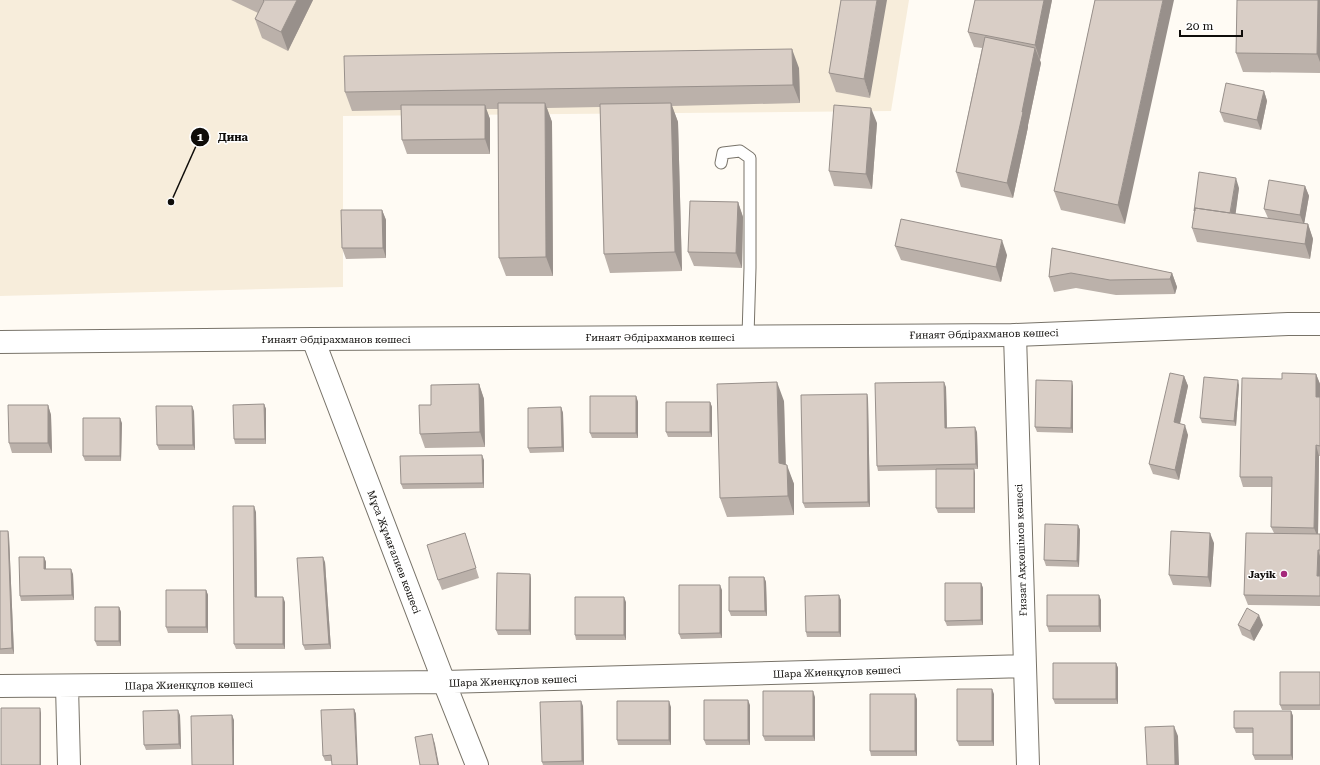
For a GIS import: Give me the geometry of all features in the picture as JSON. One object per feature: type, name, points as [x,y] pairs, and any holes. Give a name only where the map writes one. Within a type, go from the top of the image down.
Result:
[{"type":"street","points":[[1288,324],[1320,316]]},
{"type":"street","points":[[1288,324],[1320,330]]},
{"type":"street","name":"Ғинаят Әбдірахманов көшесі","points":[[0,342],[1015,335],[1320,324]]},
{"type":"street","name":"Ғиззат Ақкөшімов көшесi","points":[[1015,335],[1028,765]]},
{"type":"street","name":"Мұса Жұмағалиев көшесі","points":[[313,339],[477,765]]},
{"type":"street","name":"Шара Жиенқұлов көшесі","points":[[0,686],[444,682],[1025,666]]},
{"type":"street","points":[[67,686],[69,765]]},
{"type":"lane","points":[[720,163],[723,153],[740,151],[750,158],[750,268],[748,336]]},
{"type":"shaded area","points":[[0,0],[909,0],[891,111],[343,116],[343,287],[0,296]]},
{"type":"building","points":[[263,0],[297,0],[281,32],[255,19],[264,1]]},
{"type":"building","points":[[841,0],[877,0],[864,79],[829,73]]},
{"type":"building","points":[[975,0],[1044,0],[1035,45],[968,32]]},
{"type":"building","points":[[1095,0],[1163,0],[1118,205],[1054,191]]},
{"type":"building","points":[[1237,0],[1318,0],[1317,54],[1236,53]]},
{"type":"building","points":[[985,37],[1035,48],[1023,112],[1007,183],[956,172]]},
{"type":"building","points":[[792,49],[793,85],[345,92],[344,56]]},
{"type":"building","points":[[1226,83],[1264,91],[1257,120],[1220,112]]},
{"type":"building","points":[[498,103],[545,103],[546,257],[499,258]]},
{"type":"building","points":[[671,103],[675,252],[604,254],[600,104]]},
{"type":"building","points":[[401,105],[485,105],[485,139],[402,140]]},
{"type":"building","points":[[834,105],[871,108],[866,174],[829,171]]},
{"type":"building","points":[[1199,172],[1236,178],[1230,213],[1195,208],[1194,211]]},
{"type":"building","points":[[1269,180],[1305,186],[1300,215],[1264,209]]},
{"type":"building","points":[[690,201],[738,202],[736,253],[688,252]]},
{"type":"building","points":[[1195,208],[1308,224],[1305,244],[1192,228]]},
{"type":"building","points":[[341,210],[382,210],[383,248],[342,248]]},
{"type":"building","points":[[901,219],[1002,240],[996,267],[895,246]]},
{"type":"building","points":[[1052,248],[1172,273],[1170,279],[1110,280],[1071,273],[1049,277]]},
{"type":"building","points":[[1170,373],[1184,376],[1174,422],[1185,425],[1175,470],[1149,464]]},
{"type":"building","points":[[1282,373],[1316,374],[1316,397],[1320,397],[1320,446],[1316,445],[1314,528],[1271,527],[1272,477],[1240,477],[1242,378],[1282,379]]},
{"type":"building","points":[[1204,377],[1238,380],[1234,421],[1200,418]]},
{"type":"building","points":[[1036,380],[1072,381],[1071,428],[1035,427]]},
{"type":"building","points":[[777,382],[779,463],[787,465],[788,496],[720,498],[717,384]]},
{"type":"building","points":[[944,382],[945,428],[975,427],[976,464],[877,466],[875,383]]},
{"type":"building","points":[[479,384],[480,432],[420,434],[419,405],[431,405],[431,385]]},
{"type":"building","points":[[867,394],[868,502],[803,503],[801,395]]},
{"type":"building","points":[[590,396],[636,396],[636,433],[590,433]]},
{"type":"building","points":[[666,402],[710,402],[710,432],[666,432]]},
{"type":"building","points":[[264,404],[265,439],[234,439],[233,405]]},
{"type":"building","points":[[8,405],[48,405],[48,443],[9,443]]},
{"type":"building","points":[[156,406],[192,406],[193,445],[157,445]]},
{"type":"building","points":[[561,407],[562,447],[528,448],[528,408]]},
{"type":"building","points":[[83,418],[120,418],[120,456],[83,456]]},
{"type":"building","points":[[482,455],[483,483],[401,484],[400,456]]},
{"type":"building","points":[[936,469],[974,469],[974,508],[936,508]]},
{"type":"building","points":[[233,506],[254,506],[255,597],[283,597],[283,644],[234,644]]},
{"type":"building","points":[[1045,524],[1078,525],[1077,561],[1044,560]]},
{"type":"building","points":[[0,531],[8,531],[12,648],[0,649]]},
{"type":"building","points":[[1171,531],[1210,533],[1208,577],[1169,575]]},
{"type":"building","points":[[465,533],[476,568],[438,580],[427,545]]},
{"type":"building","name":"Jayik","points":[[1246,533],[1320,534],[1317,576],[1320,576],[1320,596],[1244,595]]},
{"type":"building","points":[[19,557],[44,557],[44,569],[71,569],[72,595],[20,596]]},
{"type":"building","points":[[323,557],[329,644],[303,645],[297,558]]},
{"type":"building","points":[[497,573],[530,574],[529,630],[496,630]]},
{"type":"building","points":[[729,577],[764,577],[765,611],[729,611]]},
{"type":"building","points":[[945,583],[981,583],[981,620],[945,621]]},
{"type":"building","points":[[679,585],[720,585],[720,633],[679,634]]},
{"type":"building","points":[[166,590],[206,590],[206,627],[166,627]]},
{"type":"building","points":[[839,595],[839,632],[806,632],[805,596]]},
{"type":"building","points":[[1047,595],[1099,595],[1099,626],[1047,626]]},
{"type":"building","points":[[575,597],[624,597],[624,635],[575,635]]},
{"type":"building","points":[[95,607],[119,607],[119,641],[95,641]]},
{"type":"building","points":[[1247,608],[1259,615],[1250,631],[1238,625]]},
{"type":"building","points":[[1053,663],[1116,663],[1116,699],[1053,699]]},
{"type":"building","points":[[1280,672],[1320,672],[1320,705],[1280,705]]},
{"type":"building","points":[[957,689],[992,689],[992,741],[957,741]]},
{"type":"building","points":[[763,691],[813,691],[813,736],[763,736]]},
{"type":"building","points":[[870,694],[915,694],[915,751],[870,751]]},
{"type":"building","points":[[704,700],[748,700],[748,740],[704,740]]},
{"type":"building","points":[[581,701],[582,761],[542,762],[540,702]]},
{"type":"building","points":[[617,701],[669,701],[669,740],[617,740]]},
{"type":"building","points":[[1,708],[40,708],[40,765],[1,765]]},
{"type":"building","points":[[354,709],[357,765],[332,765],[331,755],[323,756],[321,710]]},
{"type":"building","points":[[178,710],[179,744],[144,745],[143,711]]},
{"type":"building","points":[[1234,711],[1291,711],[1291,755],[1253,755],[1253,728],[1234,728]]},
{"type":"building","points":[[232,715],[233,765],[192,765],[191,716]]},
{"type":"building","points":[[1174,726],[1175,765],[1147,765],[1145,727]]},
{"type":"building","points":[[432,734],[438,765],[420,765],[415,737]]},
{"type":"place","name":"Дина","points":[[171,202]]},
{"type":"place","name":"Jayik","points":[[1284,574]]}]
